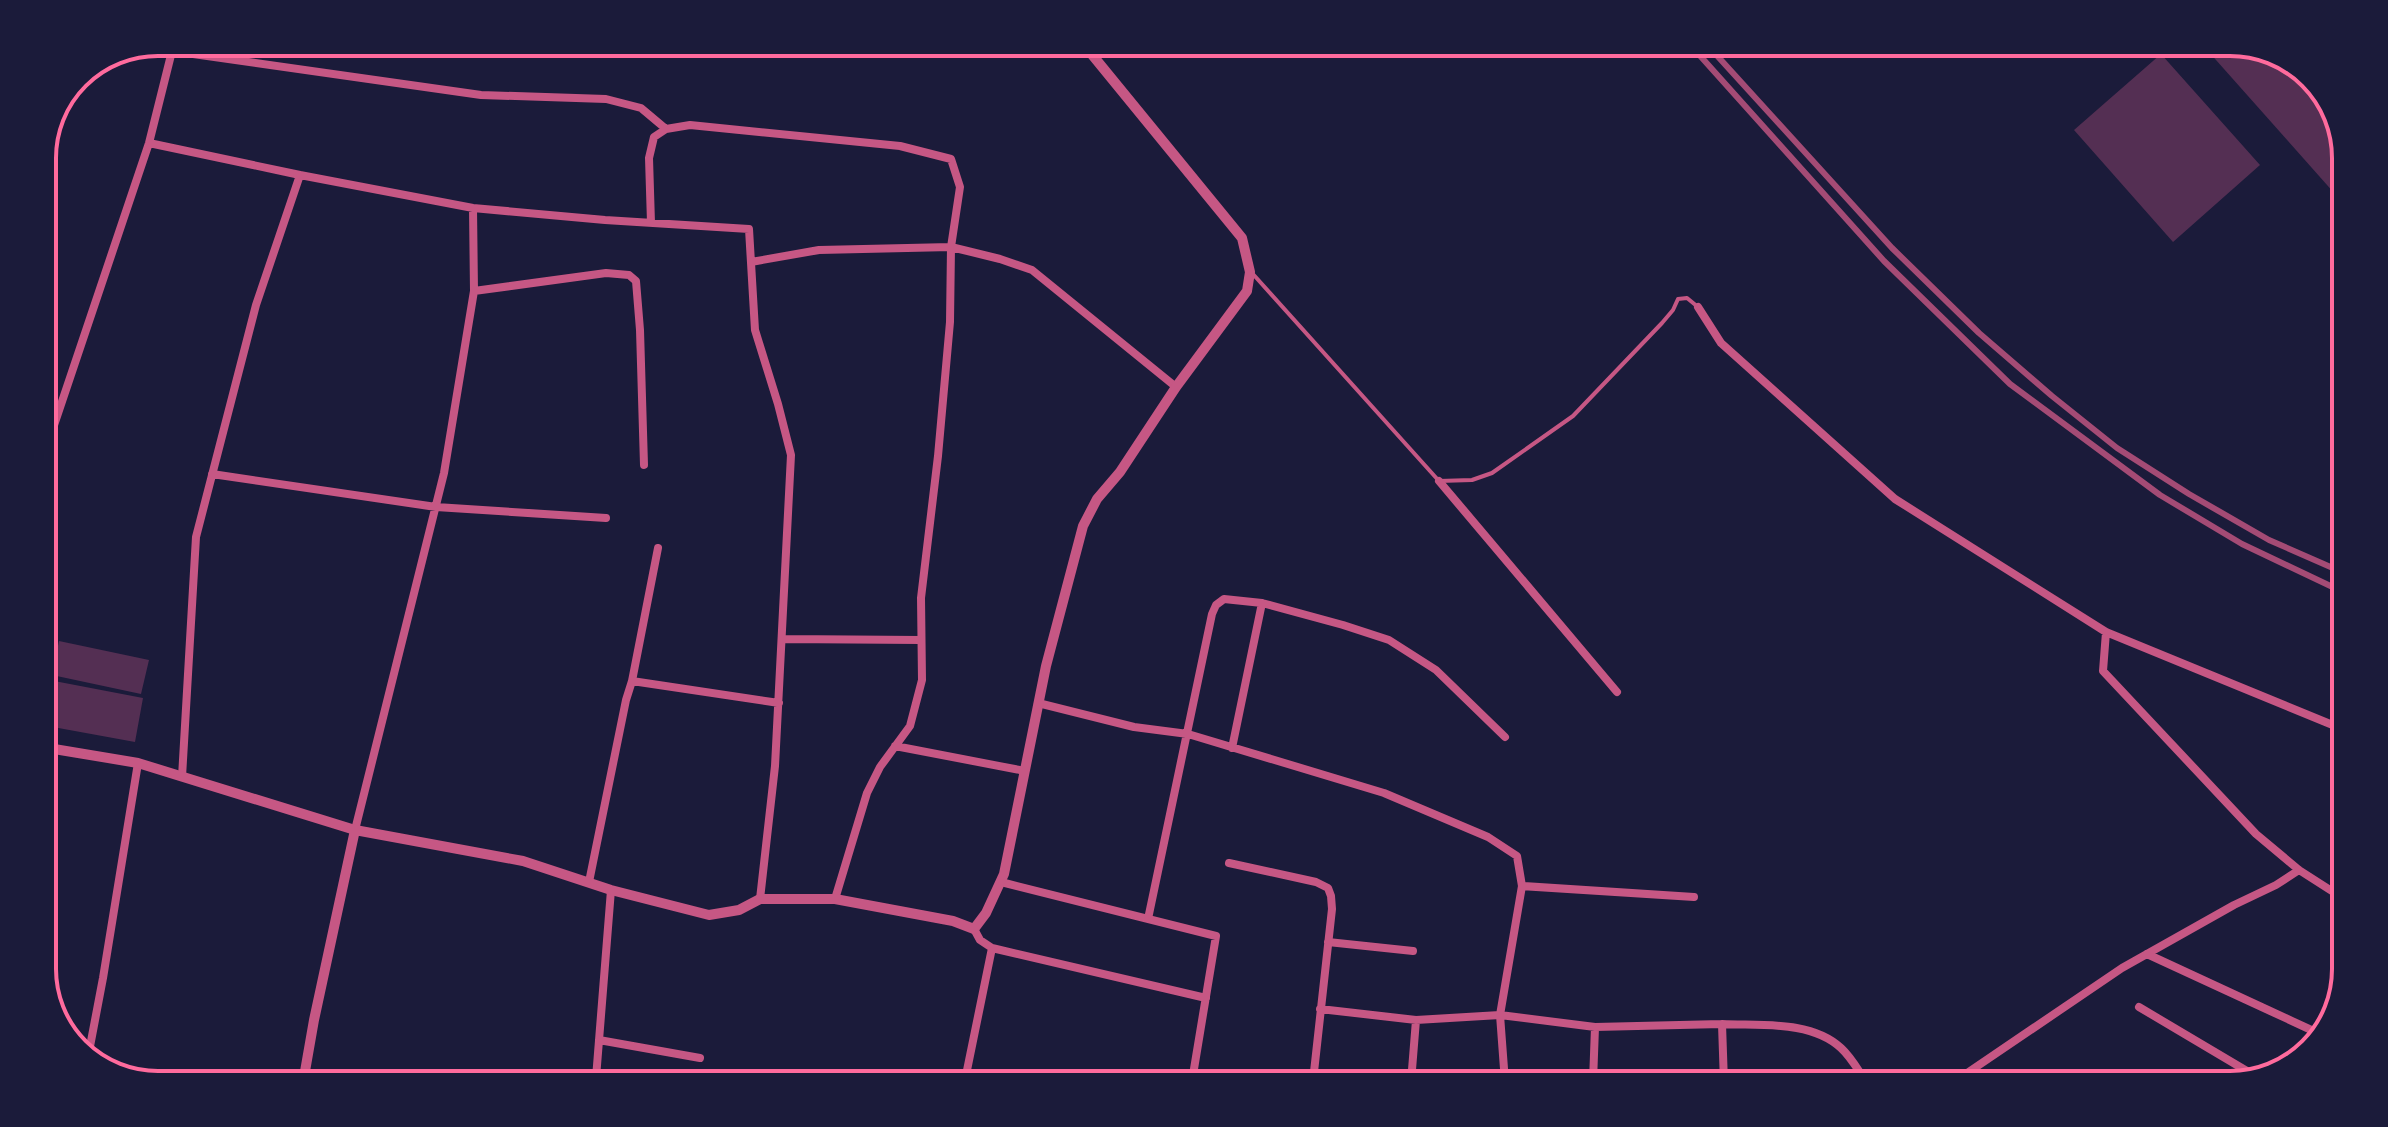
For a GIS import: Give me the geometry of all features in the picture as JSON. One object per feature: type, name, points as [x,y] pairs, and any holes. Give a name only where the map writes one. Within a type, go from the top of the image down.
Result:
[{"type":"street","points":[[56,421],[149,143],[171,56]]},
{"type":"street","points":[[207,56],[481,95],[606,99],[641,108],[666,129]]},
{"type":"street","points":[[974,929],[986,913],[1001,882],[1038,703],[1083,526],[1097,499],[1120,472],[1176,387],[1247,291],[1250,272],[1242,238],[1093,56]]},
{"type":"street","points":[[651,223],[649,158],[654,137],[666,129],[690,125],[900,146],[951,159],[960,187],[951,247],[950,322],[938,456],[921,598],[922,680],[910,726],[880,767],[867,793],[835,899]]},
{"type":"street","points":[[149,143],[473,208],[749,229],[755,330],[791,455],[775,766],[760,899]]},
{"type":"street","points":[[182,777],[196,537],[256,305],[300,175]]},
{"type":"street","points":[[305,1071],[355,830],[444,473],[474,291],[473,208]]},
{"type":"street","points":[[751,262],[819,250],[951,247],[1000,259],[1032,270],[1176,387]]},
{"type":"street","points":[[474,291],[606,273],[629,275],[636,281],[644,465]]},
{"type":"street","points":[[1698,307],[1721,343],[1895,499],[2106,632],[2332,725]]},
{"type":"street","points":[[212,474],[436,507],[606,518]]},
{"type":"street","points":[[1439,481],[1617,692]]},
{"type":"street","points":[[589,882],[658,548]]},
{"type":"street","points":[[1148,919],[1209,627],[1216,605],[1224,599],[1262,603],[1389,640],[1436,670],[1505,737]]},
{"type":"street","points":[[1232,748],[1262,603]]},
{"type":"street","points":[[2106,632],[2103,671],[2256,834],[2299,870],[2332,891]]},
{"type":"street","points":[[782,639],[921,640]]},
{"type":"street","points":[[632,681],[779,703]]},
{"type":"street","points":[[1038,703],[1134,727],[1188,734],[1384,793],[1488,837],[1517,856],[1522,886],[1500,1015],[1504,1071]]},
{"type":"street","points":[[895,746],[1025,771]]},
{"type":"street","points":[[56,749],[138,763],[355,830],[523,861],[611,890],[709,915],[739,910],[760,899],[835,899],[953,921],[974,929],[980,940],[992,948],[1206,998]]},
{"type":"street","points":[[90,1045],[138,763]]},
{"type":"street","points":[[1229,863],[1316,882],[1328,888],[1332,909],[1314,1071]]},
{"type":"street","points":[[1970,1071],[2122,968],[2299,870]]},
{"type":"street","points":[[1001,882],[1216,936],[1194,1071]]},
{"type":"street","points":[[1522,886],[1694,897]]},
{"type":"street","points":[[597,1071],[611,890]]},
{"type":"street","points":[[1328,942],[1413,951]]},
{"type":"street","points":[[967,1071],[992,948]]},
{"type":"street","points":[[2147,954],[2312,1030]]},
{"type":"street","points":[[2139,1007],[2244,1070]]},
{"type":"street","points":[[1320,1009],[1416,1020],[1500,1015],[1595,1027],[1722,1024],[1787,1027],[1820,1035],[1841,1048],[1858,1071]]},
{"type":"street","points":[[1412,1071],[1416,1020]]},
{"type":"street","points":[[1722,1024],[1724,1071]]},
{"type":"street","points":[[1593,1071],[1595,1027]]},
{"type":"street","points":[[599,1040],[700,1058]]},
{"type":"lane","points":[[1250,272],[1439,481],[1472,480],[1492,473],[1573,416],[1662,323],[1678,299],[1687,298],[1698,307]]},
{"type":"building","points":[[2159,56],[2163,56],[2260,165],[2173,242],[2074,130]]},
{"type":"building","points":[[2212,56],[2250,58],[2269,64],[2292,77],[2311,96],[2330,138],[2332,191]]},
{"type":"building","points":[[59,641],[149,660],[141,694],[56,676]]},
{"type":"building","points":[[56,681],[143,698],[135,742],[56,728]]},
{"type":"railway","points":[[1700,56],[1884,261],[2010,384],[2160,495],[2242,544],[2332,587]]},
{"type":"railway","points":[[1717,56],[1892,248],[1979,333],[2052,396],[2117,448],[2189,494],[2269,540],[2332,568]]}]
